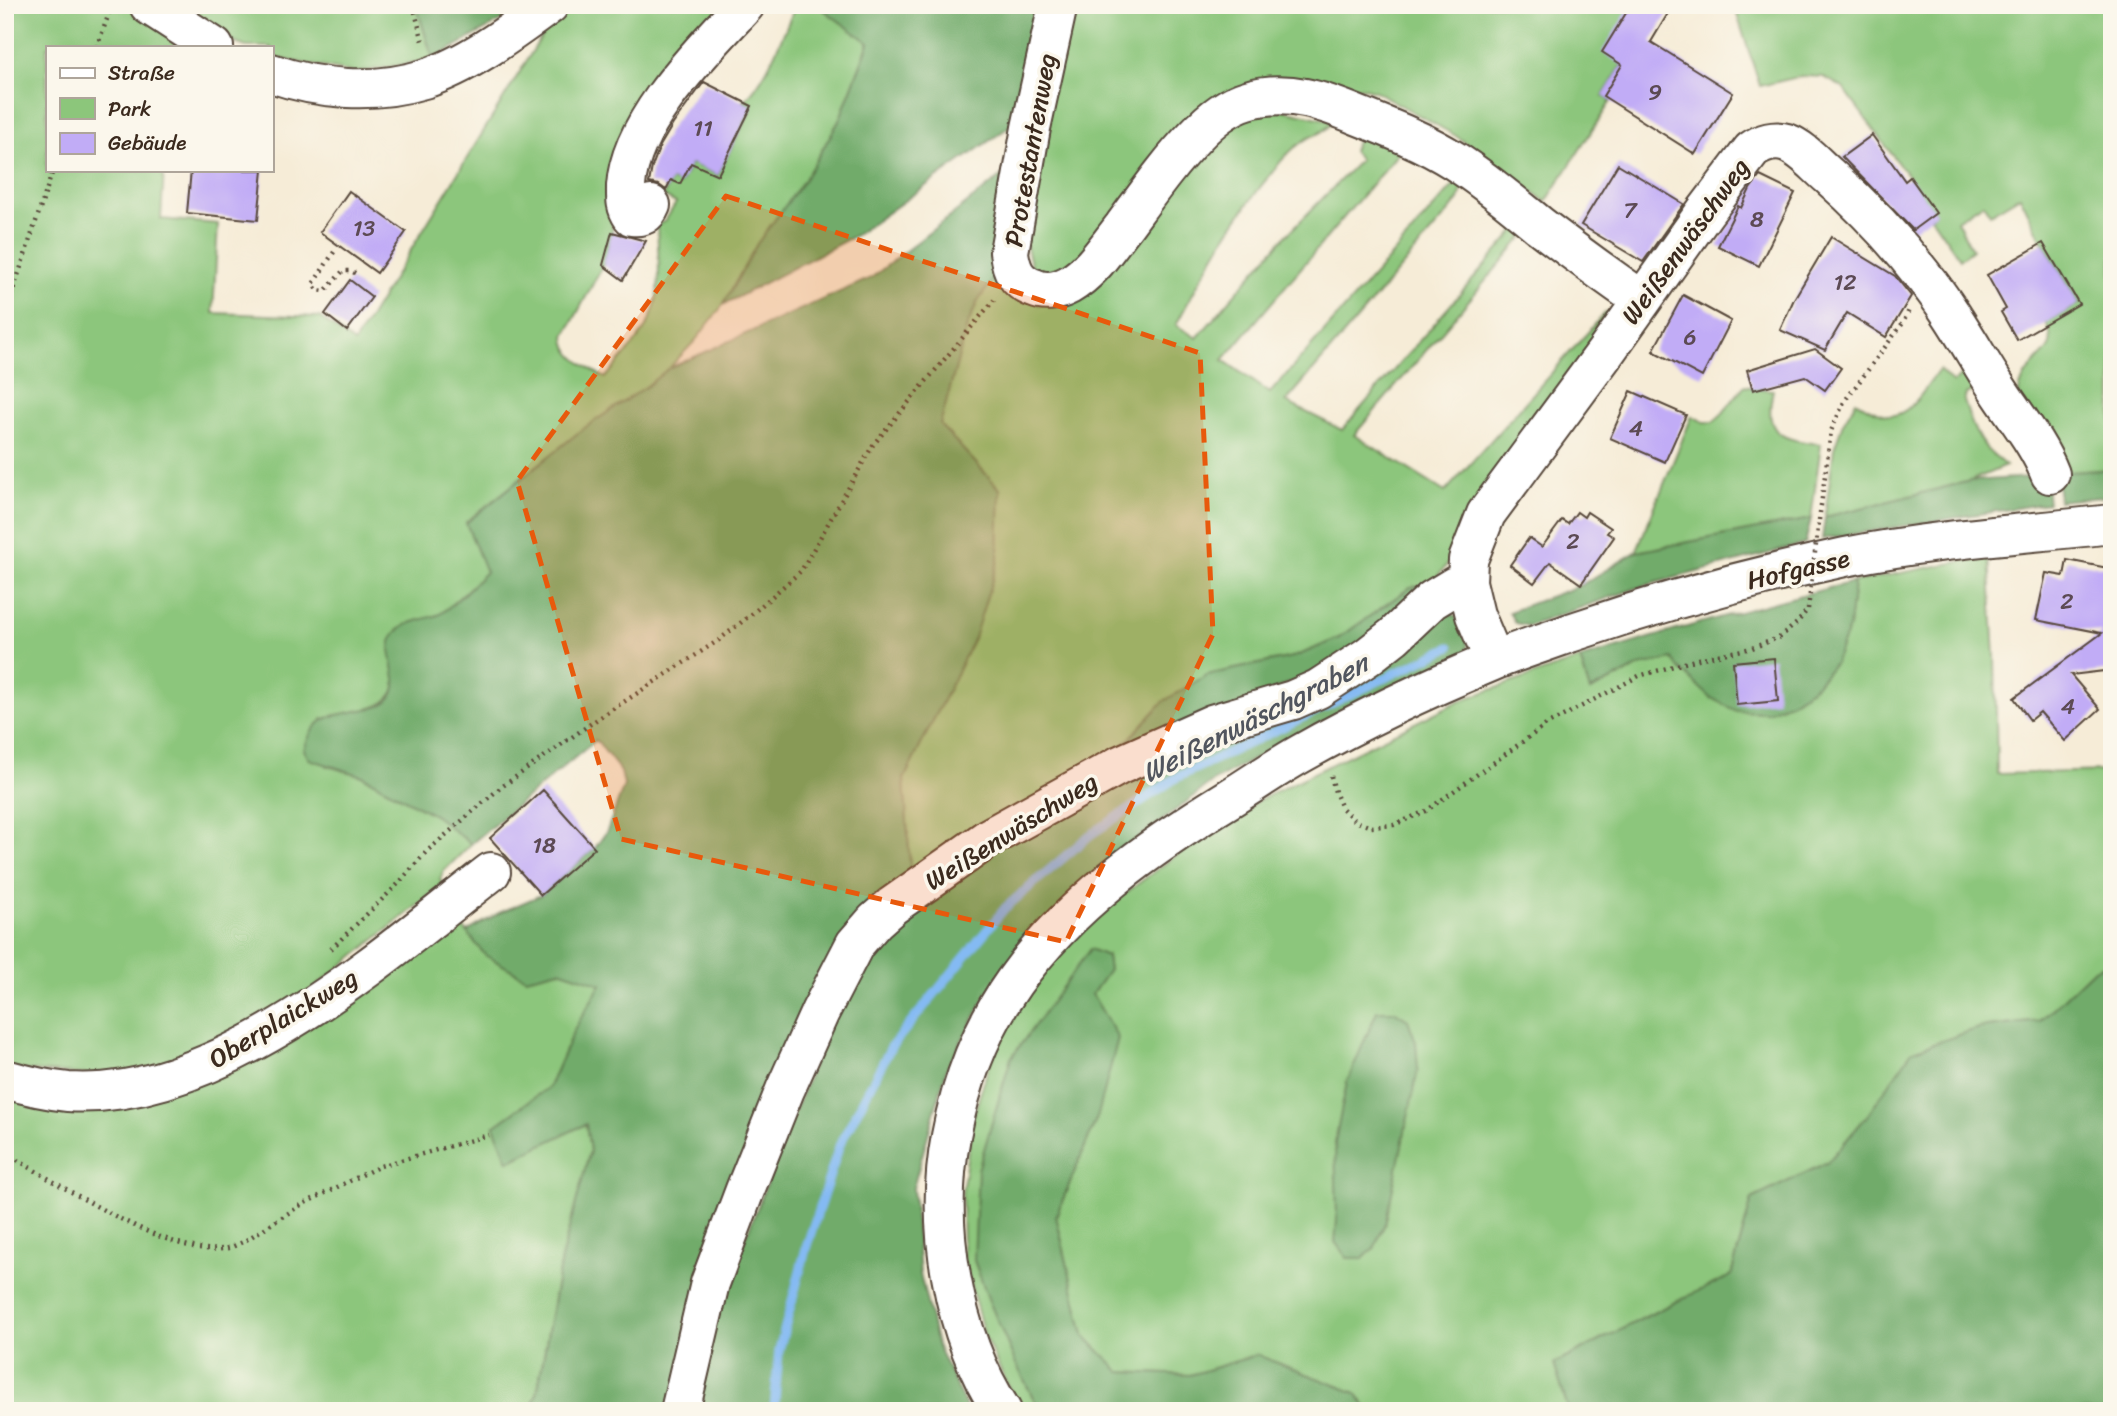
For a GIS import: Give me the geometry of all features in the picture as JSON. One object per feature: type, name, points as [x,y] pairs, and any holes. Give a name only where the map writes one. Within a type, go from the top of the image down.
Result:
[{"type":"main road","points":[[149,5],[212,46]]},
{"type":"main road","points":[[273,74],[326,87],[353,89],[426,78],[482,50],[549,5]]},
{"type":"main road","points":[[651,205],[648,213],[642,216],[632,216],[626,208],[627,177],[648,124],[702,50],[745,5]]},
{"type":"main road","name":"Protestantenweg","points":[[1058,5],[1031,128],[1009,252],[1011,267],[1017,278],[1028,286],[1041,291],[1055,291],[1085,273],[1181,151],[1213,118],[1246,100],[1282,95],[1303,96],[1329,103],[1407,135],[1453,160],[1591,265],[1642,299]]},
{"type":"main road","name":"Weißenwäschweg","points":[[1494,660],[1475,615],[1467,582],[1468,560],[1486,514],[1704,212],[1752,150],[1767,142],[1783,142],[1800,150],[1838,184],[1925,278],[2043,457],[2050,474]]},
{"type":"main road","name":"Hofgasse","points":[[1002,1411],[968,1341],[950,1278],[945,1223],[946,1160],[957,1102],[981,1040],[1012,984],[1038,952],[1101,888],[1177,830],[1301,754],[1399,703],[1494,660],[1633,611],[1738,582],[1848,557],[1952,540],[2112,524]]},
{"type":"main road","name":"Weißenwäschweg","points":[[680,1411],[710,1283],[750,1177],[785,1090],[842,966],[855,944],[875,921],[990,837],[1108,772],[1174,739],[1318,688],[1367,657],[1432,600],[1467,582]]},
{"type":"main road","name":"Oberplaickweg","points":[[5,1079],[70,1092],[96,1091],[150,1083],[201,1067],[241,1048],[333,992],[491,872]]},
{"type":"path","points":[[97,46],[112,5]]},
{"type":"path","points":[[5,315],[52,172]]},
{"type":"path","points":[[334,252],[313,284],[317,290],[325,291],[343,271],[359,275]]},
{"type":"path","points":[[329,950],[398,884],[426,852],[500,788],[596,720],[719,640],[801,571],[873,446],[986,308],[1017,278]]},
{"type":"path","points":[[1328,740],[1330,772],[1342,808],[1355,821],[1371,827],[1394,825],[1426,811],[1546,725],[1628,681],[1698,659],[1752,648],[1780,637],[1797,623],[1808,609],[1831,431],[1844,402],[1903,323],[1925,278]]},
{"type":"path","points":[[5,1153],[132,1225],[173,1243],[209,1249],[228,1248],[243,1242],[301,1205],[380,1166],[489,1135]]},
{"type":"highlighted area","points":[[726,196],[1200,353],[1213,634],[1066,942],[621,839],[517,481]]},
{"type":"green space","points":[[5,5],[131,5],[175,36],[174,46],[46,46],[46,172],[164,172],[161,219],[218,224],[213,313],[320,317],[354,343],[554,16],[567,5],[733,5],[615,188],[612,232],[603,265],[565,336],[573,356],[605,378],[642,333],[655,306],[659,272],[657,225],[665,221],[676,203],[663,196],[671,180],[680,184],[691,163],[718,175],[752,106],[743,102],[767,69],[796,5],[817,5],[869,42],[839,121],[805,179],[757,244],[723,305],[695,341],[647,386],[583,429],[466,522],[487,572],[441,614],[405,625],[390,648],[396,681],[387,699],[367,710],[322,719],[327,766],[363,776],[436,816],[471,844],[444,871],[440,879],[443,885],[274,1020],[135,1078],[5,1069]]},
{"type":"green space","points":[[171,5],[416,5],[433,59],[355,73],[273,57],[273,46],[243,46],[230,41]]},
{"type":"green space","points":[[416,5],[529,5],[433,59]]},
{"type":"green space","points":[[817,5],[1048,5],[1026,115],[856,235],[723,305],[757,244],[805,179],[839,121],[869,43]]},
{"type":"green space","points":[[1066,5],[1631,5],[1622,65],[1603,96],[1611,101],[1546,202],[1456,136],[1375,91],[1354,88],[1348,97],[1255,89],[1075,269],[1034,276],[1023,232]]},
{"type":"green space","points":[[1734,5],[2112,5],[2112,469],[2056,473],[2018,395],[2025,376],[2050,345],[2050,332],[2046,323],[2079,304],[2043,243],[2020,196],[1990,214],[1983,203],[1957,220],[1972,250],[1960,259],[1931,217],[1935,213],[1843,88],[1824,77],[1802,76],[1760,86]]},
{"type":"green space","points":[[1266,106],[1332,121],[1327,128],[1302,142],[1284,158],[1246,206],[1221,244],[1176,325],[1197,338],[1280,242],[1360,160],[1353,151],[1361,137],[1401,150],[1223,360],[1270,393],[1460,178],[1464,181],[1459,200],[1286,402],[1342,430],[1520,225],[1528,231],[1354,435],[1445,492],[1606,312],[1610,320],[1452,559],[1429,586],[1411,587],[1339,638],[1297,656],[1207,675],[1106,764],[911,880],[904,779],[974,638],[1000,489],[940,425],[967,326],[978,301],[999,271],[1039,305],[1191,153]]},
{"type":"green space","points":[[1017,164],[999,271],[978,301],[967,326],[940,425],[1000,489],[998,561],[974,638],[904,779],[911,880],[859,924],[667,1411],[530,1411],[537,1394],[561,1259],[590,1151],[586,1124],[508,1161],[494,1126],[549,1087],[574,1030],[601,984],[559,970],[526,978],[485,955],[467,932],[499,913],[541,895],[595,848],[607,831],[624,785],[621,772],[596,740],[471,844],[436,816],[363,776],[309,759],[304,750],[308,738],[320,722],[327,718],[379,707],[391,698],[395,689],[390,652],[394,635],[408,624],[443,612],[486,572],[466,523],[583,429],[669,368],[871,278]]},
{"type":"green space","points":[[1970,366],[1984,385],[1966,394],[1964,401],[1968,413],[1981,442],[2006,466],[1970,481],[1825,517],[1834,448],[1843,423],[1856,401],[1879,413],[1895,415],[1917,400],[1939,370],[1953,383]]},
{"type":"green space","points":[[1744,386],[1773,390],[1771,417],[1778,432],[1795,440],[1821,444],[1811,519],[1636,552],[1692,416],[1704,422],[1713,422]]},
{"type":"green space","points":[[2112,469],[2112,496],[2059,501],[2056,473]]},
{"type":"green space","points":[[2045,476],[2048,503],[1822,539],[1825,517],[1970,481]]},
{"type":"green space","points":[[1811,519],[1805,544],[1643,586],[1528,626],[1515,623],[1509,612],[1581,585],[1636,552]]},
{"type":"green space","points":[[1989,556],[1995,656],[1997,774],[2112,771],[2112,963],[2094,969],[2040,1021],[1979,1028],[1867,1116],[1828,1162],[1752,1199],[1731,1276],[1554,1364],[1569,1411],[1369,1411],[1356,1393],[1257,1355],[1190,1375],[1119,1372],[1084,1335],[1056,1216],[1098,1115],[1092,994],[1109,970],[1107,956],[974,1260],[1004,1337],[1040,1411],[1020,1411],[985,1338],[963,1258],[962,1192],[973,1117],[993,1053],[1037,978],[1099,913],[1171,859],[1259,800],[1459,701],[1580,659],[1590,691],[1640,666],[1672,659],[1682,671],[1767,712],[1792,702],[1815,686],[1849,627],[1854,582]]},
{"type":"green space","points":[[1854,582],[1849,627],[1835,662],[1815,686],[1792,702],[1767,712],[1736,711],[1711,698],[1672,659],[1640,666],[1590,691],[1580,659],[1716,618]]},
{"type":"green space","points":[[1429,586],[1364,650],[1106,764],[1164,701],[1207,675],[1297,656],[1339,638],[1411,587]]},
{"type":"green space","points":[[1450,612],[1468,636],[1465,655],[1298,734],[1211,783],[1138,839],[996,978],[947,1068],[913,1188],[920,1273],[937,1345],[968,1411],[694,1411],[711,1326],[845,983],[884,929],[997,845],[1435,613]]},
{"type":"green space","points":[[453,914],[485,955],[526,978],[559,970],[602,984],[574,1030],[549,1087],[494,1126],[509,1161],[586,1123],[590,1151],[561,1259],[537,1394],[530,1411],[5,1411],[5,1090],[141,1097]]},
{"type":"green space","points":[[1090,949],[1107,956],[1109,970],[1092,994],[1118,1038],[1098,1115],[1056,1216],[1084,1335],[1120,1372],[1190,1375],[1257,1355],[1356,1393],[1369,1411],[1040,1411],[1016,1364],[974,1260],[978,1170],[1011,1058]]},
{"type":"green space","points":[[2112,963],[2112,1411],[1569,1411],[1554,1364],[1731,1276],[1752,1199],[1828,1162],[1867,1116],[1912,1051],[1979,1028],[2040,1021],[2094,969]]},
{"type":"green space","points":[[1377,1011],[1394,1011],[1408,1020],[1416,1042],[1418,1070],[1386,1221],[1374,1249],[1363,1258],[1347,1258],[1335,1242],[1335,1142],[1347,1082]]},
{"type":"building","points":[[1631,5],[1673,5],[1651,42],[1733,93],[1695,154],[1603,96],[1622,65],[1602,52]]},
{"type":"building","points":[[704,82],[752,106],[718,175],[691,163],[680,184],[671,180],[666,190],[649,183],[660,146]]},
{"type":"building","points":[[1872,135],[1905,181],[1910,177],[1936,213],[1913,230],[1842,157]]},
{"type":"building","points":[[1618,164],[1684,204],[1643,262],[1581,225]]},
{"type":"building","points":[[191,172],[263,172],[258,220],[187,213]]},
{"type":"building","points":[[1760,176],[1795,193],[1759,266],[1718,246],[1738,206],[1741,208]]},
{"type":"building","points":[[349,191],[406,232],[377,273],[320,232]]},
{"type":"building","points":[[612,232],[646,241],[623,280],[603,265]]},
{"type":"building","points":[[1831,237],[1895,276],[1911,296],[1886,337],[1847,313],[1825,350],[1780,330],[1794,299]]},
{"type":"building","points":[[2043,243],[2079,304],[2017,340],[2001,312],[2006,309],[1987,275]]},
{"type":"building","points":[[350,280],[372,297],[347,331],[325,314]]},
{"type":"building","points":[[1683,295],[1731,321],[1702,377],[1653,351]]},
{"type":"building","points":[[1815,349],[1841,368],[1825,390],[1805,376],[1753,390],[1747,370]]},
{"type":"building","points":[[1631,391],[1686,415],[1665,462],[1610,438]]},
{"type":"building","points":[[1577,512],[1584,517],[1587,512],[1611,528],[1607,533],[1614,537],[1581,584],[1550,562],[1534,583],[1510,565],[1529,538],[1542,547],[1562,520],[1568,524]]},
{"type":"building","points":[[2067,560],[2108,568],[2105,585],[2110,586],[2105,610],[2112,610],[2112,670],[2071,675],[2100,709],[2065,741],[2040,712],[2030,720],[2014,698],[2102,633],[2036,620],[2046,573],[2064,576]]},
{"type":"building","points":[[1774,658],[1778,701],[1737,705],[1733,662]]},
{"type":"building","points":[[543,790],[595,848],[541,895],[490,838]]},
{"type":"waterway","name":"Weißenwäschgraben","points":[[774,1411],[779,1350],[807,1245],[840,1144],[891,1047],[1005,908],[1090,835],[1176,778],[1450,647]]}]
